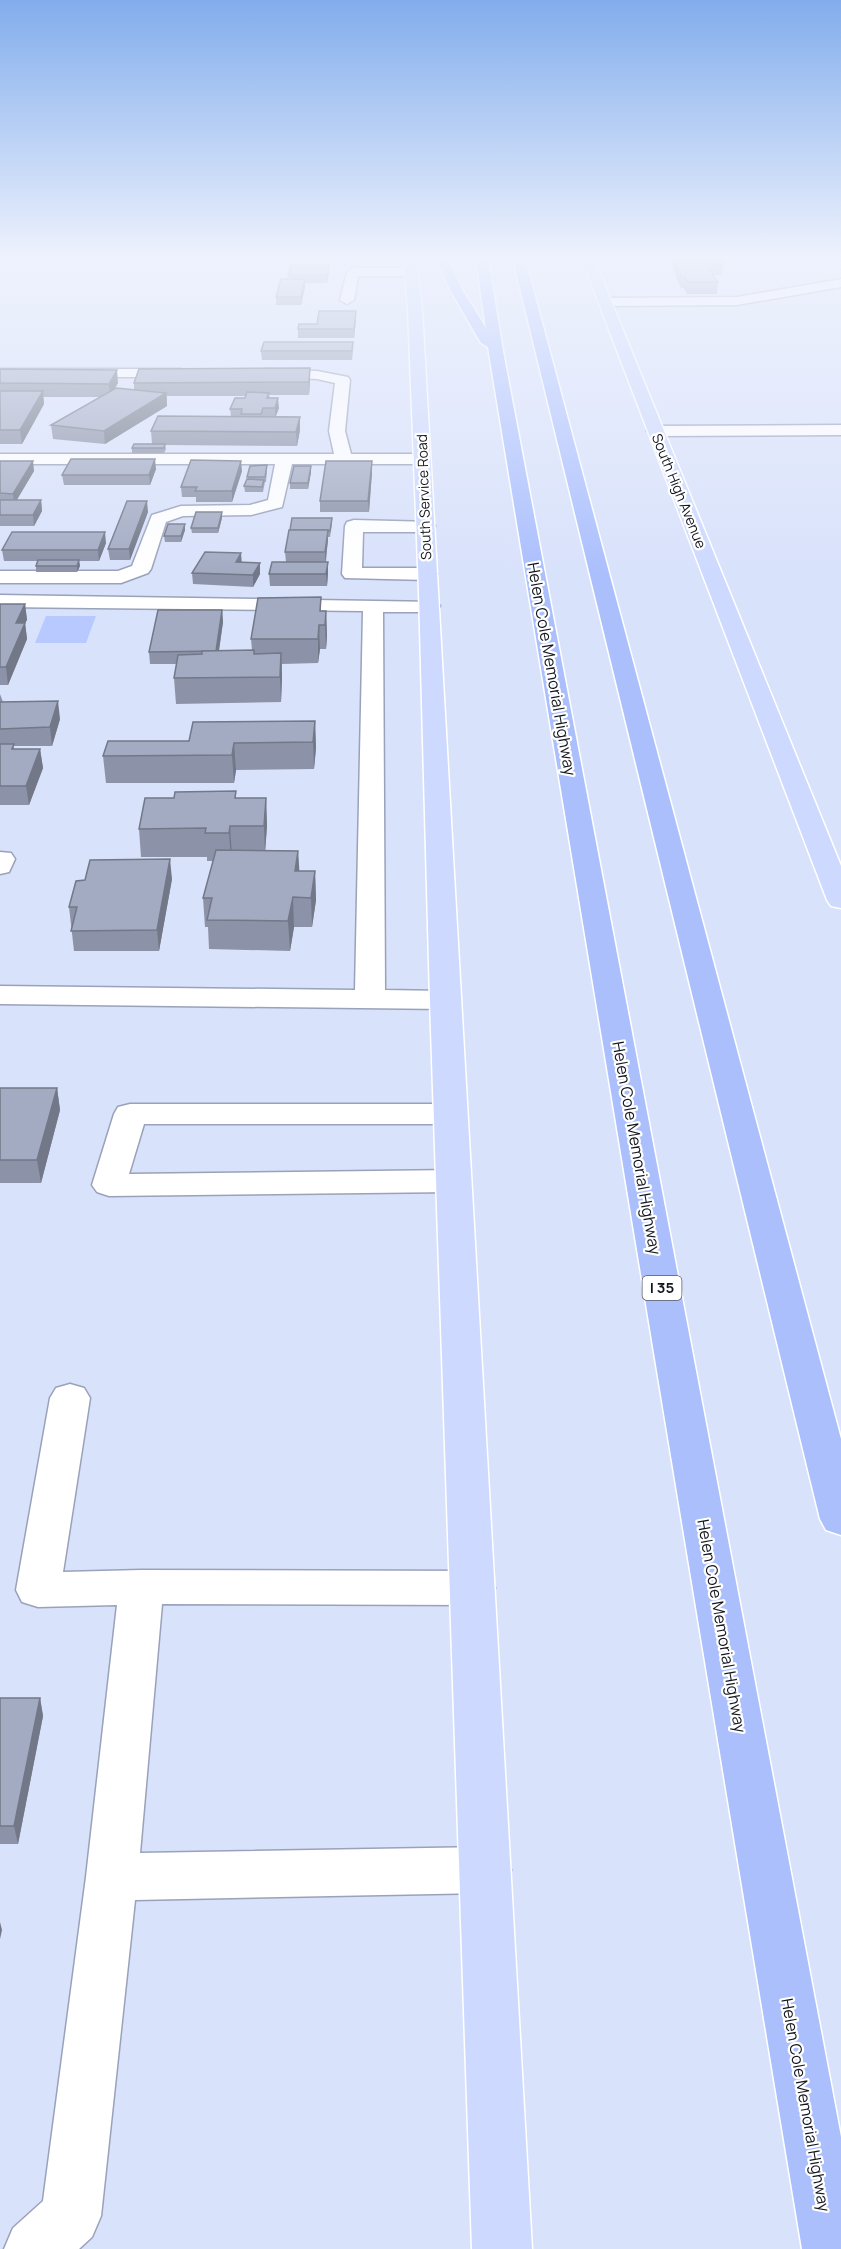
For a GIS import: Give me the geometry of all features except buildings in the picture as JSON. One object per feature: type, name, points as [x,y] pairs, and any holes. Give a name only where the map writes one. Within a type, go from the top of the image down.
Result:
[{"type":"highway","name":"Helen Cole Memorial Highway","points":[[497,364],[832,2249]]},
{"type":"highway","points":[[550,364],[841,1519]]},
{"type":"highway","points":[[814,2249],[819,2178]]},
{"type":"main road","name":"South Service Road","points":[[417,364],[429,591],[445,1000],[502,2249]]},
{"type":"main road","name":"South High Avenue","points":[[629,364],[841,900]]},
{"type":"street","points":[[0,373],[198,374]]},
{"type":"street","points":[[245,374],[317,375],[343,380],[337,431],[344,459]]},
{"type":"street","points":[[655,430],[841,430]]},
{"type":"street","points":[[0,459],[422,459]]},
{"type":"street","points":[[0,577],[121,577],[141,569],[158,519],[181,511],[251,510],[276,503],[285,459]]},
{"type":"street","points":[[426,526],[354,526],[352,574],[429,591]]},
{"type":"street","points":[[0,601],[373,606],[429,591]]},
{"type":"street","points":[[370,999],[373,606]]},
{"type":"street","points":[[0,995],[445,1000]]},
{"type":"street","points":[[451,1114],[130,1114],[109,1185],[454,1181]]},
{"type":"street","points":[[70,1398],[38,1590],[141,1587],[473,1588]]},
{"type":"street","points":[[34,2249],[71,2216],[112,1877],[141,1587]]},
{"type":"street","points":[[112,1877],[485,1870]]},
{"type":"shaded area","points":[[46,616],[96,616],[86,643],[35,643]]}]
